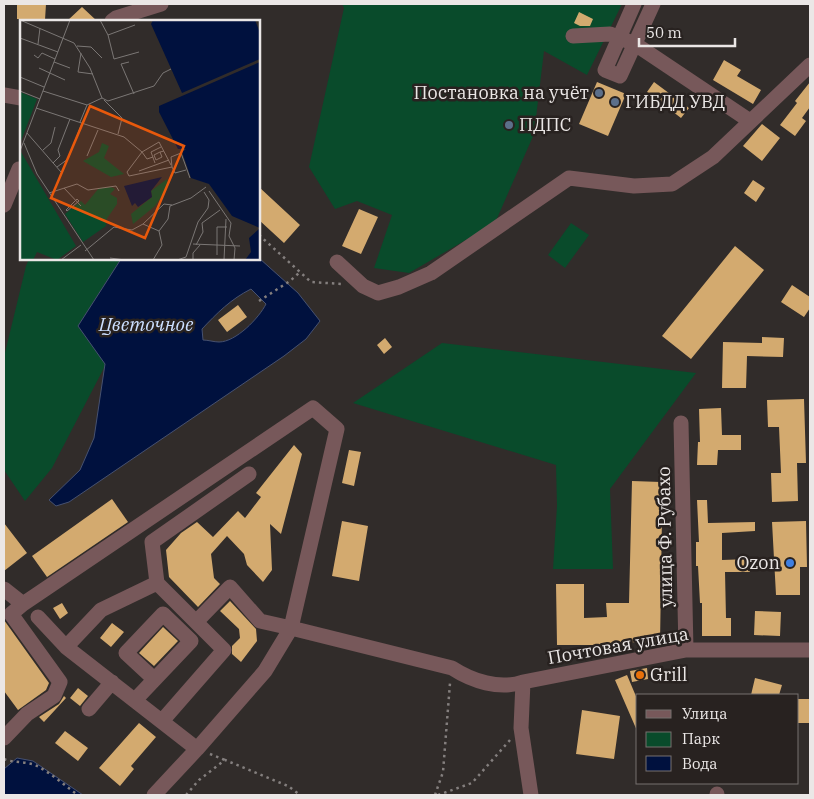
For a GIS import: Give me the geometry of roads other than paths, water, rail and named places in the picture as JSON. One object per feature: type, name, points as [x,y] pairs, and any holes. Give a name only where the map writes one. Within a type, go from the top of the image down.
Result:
[{"type":"street","points":[[113,20],[161,4]]},
{"type":"street","points":[[634,4],[605,70],[620,76],[653,4]]},
{"type":"street","points":[[573,36],[610,34],[635,44],[750,121]]},
{"type":"street","points":[[337,262],[363,286],[378,292],[399,287],[431,273],[569,178],[634,186],[672,184],[713,157],[810,65]]},
{"type":"street","points":[[4,96],[20,98]]},
{"type":"street","points":[[4,205],[20,169]]},
{"type":"street","points":[[4,738],[28,714],[54,696],[60,682],[11,614],[313,408],[337,429],[291,628],[265,671],[154,795]]},
{"type":"street","name":"улица Ф. Рубахо","points":[[681,423],[686,650]]},
{"type":"street","points":[[162,721],[224,650],[157,583],[152,542],[248,474]]},
{"type":"street","points":[[66,647],[101,610],[157,583]]},
{"type":"street","name":"Почтовая улица","points":[[197,621],[230,586],[260,620],[452,668],[467,678],[511,686],[523,682],[686,650],[810,650]]},
{"type":"street","points":[[4,589],[23,604]]},
{"type":"street","points":[[38,617],[66,647],[197,749]]},
{"type":"street","points":[[135,700],[154,680]]},
{"type":"street","points":[[89,709],[112,682]]},
{"type":"street","points":[[523,682],[521,728],[531,795]]},
{"type":"water","name":"Цветочное","points":[[260,259],[298,293],[320,321],[306,339],[284,356],[69,502],[56,506],[49,500],[80,470],[94,438],[105,364],[78,326],[120,260]],"holes":[[[251,289],[266,304],[258,316],[233,338],[219,342],[203,340],[202,329],[213,317],[237,297]]]},
{"type":"water","points":[[17,758],[33,761],[83,795],[4,795],[4,769]]},
{"type":"place","name":"Постановка на учёт","points":[[599,93]]},
{"type":"place","name":"ГИБДД УВД","points":[[615,102]]},
{"type":"place","name":"ПДПС","points":[[509,125]]},
{"type":"place","name":"Ozon","points":[[790,563]]},
{"type":"place","name":"Grill","points":[[640,675]]}]
